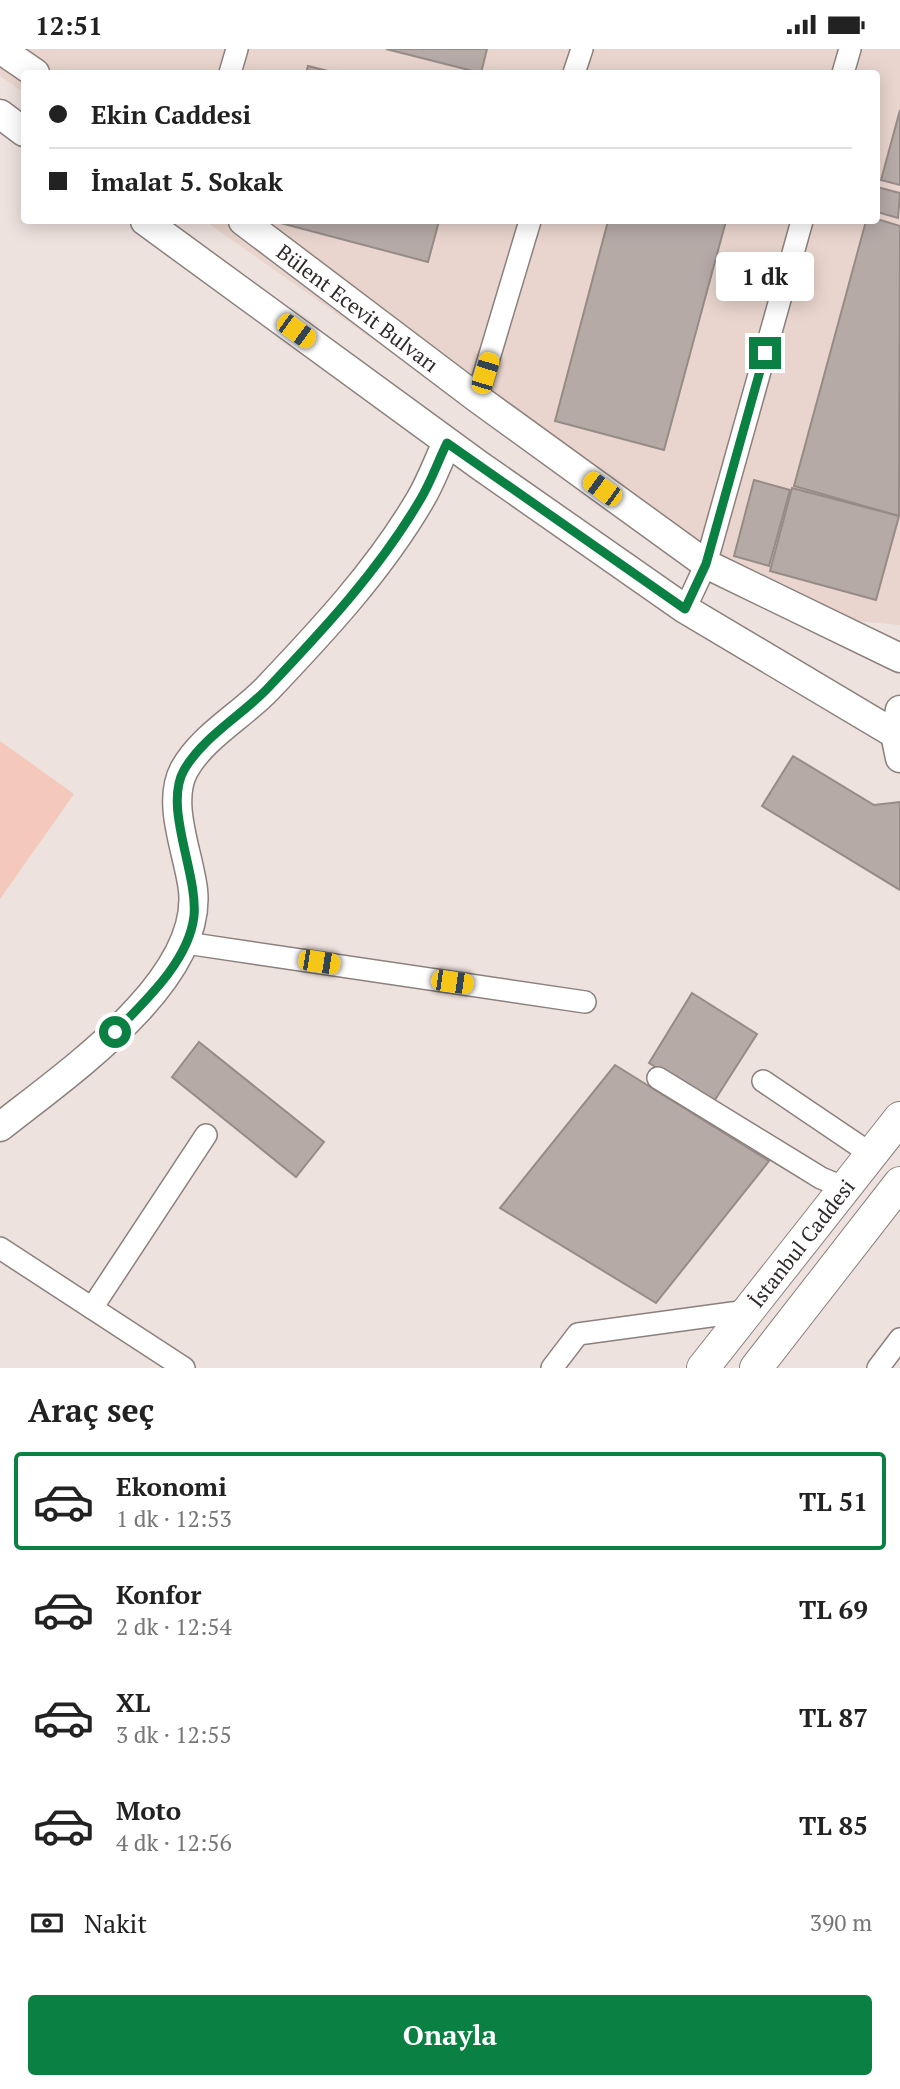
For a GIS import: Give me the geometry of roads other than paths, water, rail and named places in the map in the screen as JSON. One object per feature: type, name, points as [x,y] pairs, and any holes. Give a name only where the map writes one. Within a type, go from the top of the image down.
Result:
[{"type":"highway","name":"İstanbul Caddesi","points":[[703,1368],[900,1118]]},
{"type":"highway","name":"İstanbul Caddesi","points":[[756,1368],[900,1183]]},
{"type":"main road","points":[[0,49],[31,70]]},
{"type":"main road","points":[[0,114],[21,130]]},
{"type":"main road","points":[[149,224],[447,443],[685,609],[898,734]]},
{"type":"main road","name":"Bülent Ecevit Bulvarı","points":[[247,224],[477,398],[706,564],[900,658]]},
{"type":"main road","points":[[0,1127],[100,1047],[145,1002],[186,943],[194,917],[194,892],[180,817],[178,792],[183,773],[192,758],[255,701],[332,620],[420,500],[447,443]]},
{"type":"street","points":[[231,70],[237,49]]},
{"type":"street","points":[[575,70],[582,49]]},
{"type":"street","points":[[844,70],[849,49]]},
{"type":"street","points":[[477,398],[529,224]]},
{"type":"street","points":[[685,609],[706,564],[801,224]]},
{"type":"street","points":[[186,943],[585,1002]]},
{"type":"street","points":[[658,1078],[821,1178],[845,1188]]},
{"type":"street","points":[[763,1081],[871,1154]]},
{"type":"street","points":[[92,1308],[206,1135]]},
{"type":"street","points":[[0,1248],[184,1368]]},
{"type":"street","points":[[552,1368],[578,1334],[747,1311]]},
{"type":"street","points":[[878,1368],[900,1339]]}]
